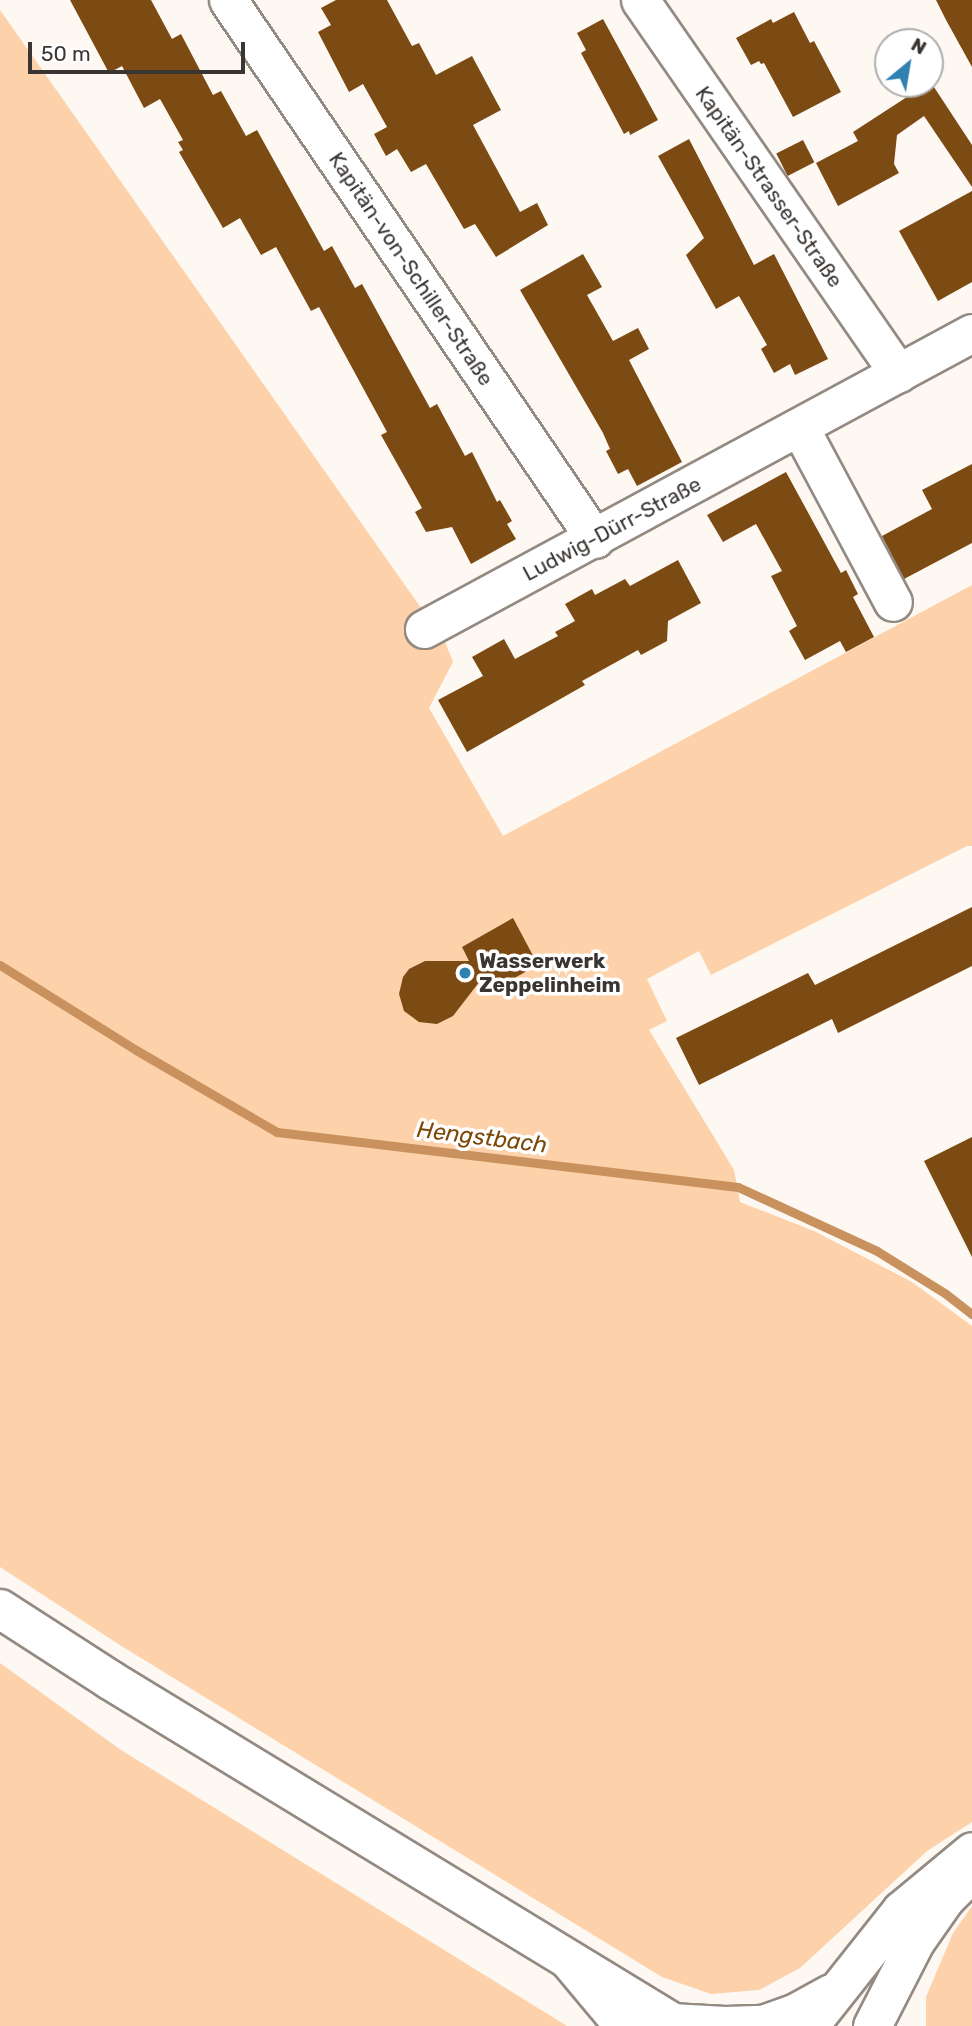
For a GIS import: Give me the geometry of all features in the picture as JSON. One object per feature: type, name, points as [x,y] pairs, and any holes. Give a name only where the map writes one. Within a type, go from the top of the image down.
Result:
[{"type":"main road","points":[[0,1609],[110,1680],[675,2024]]},
{"type":"main road","points":[[569,1960],[624,2026]]},
{"type":"street","name":"Kapitän-von-Schiller-Straße","points":[[228,0],[595,538]]},
{"type":"street","name":"Kapitän-Strasser-Straße","points":[[640,0],[898,373]]},
{"type":"street","name":"Ludwig-Dürr-Straße","points":[[424,629],[972,333]]},
{"type":"street","points":[[800,428],[893,602]]},
{"type":"street","points":[[809,2026],[901,1910],[972,1852]]},
{"type":"street","points":[[872,2026],[915,1942],[945,1899],[972,1871]]},
{"type":"street","points":[[890,2026],[894,1984]]},
{"type":"street","points":[[675,2024],[763,2024],[796,2012],[837,1989]]},
{"type":"shaded area","points":[[0,10],[445,642],[453,662],[429,708],[503,836],[972,585],[972,846],[967,846],[711,975],[699,951],[647,979],[667,1021],[649,1030],[734,1170],[740,1202],[814,1231],[912,1282],[972,1326],[972,1822],[927,1851],[800,1968],[759,1990],[711,1994],[662,1977],[123,1647],[0,1567]]},
{"type":"shaded area","points":[[0,1663],[121,1750],[567,2026],[0,2026]]},
{"type":"shaded area","points":[[972,1906],[972,2026],[926,2026],[926,1997],[953,1933]]},
{"type":"building","points":[[70,0],[151,0],[172,39],[181,34],[213,95],[221,91],[246,136],[257,130],[324,251],[332,246],[355,288],[362,284],[430,408],[437,404],[465,456],[472,452],[497,502],[500,500],[512,521],[507,524],[516,539],[471,564],[452,527],[426,532],[415,512],[422,508],[381,435],[387,432],[319,307],[311,311],[276,247],[261,255],[240,218],[223,228],[179,152],[183,150],[178,142],[183,140],[160,99],[144,108],[122,66],[109,73]]},
{"type":"building","points":[[336,0],[387,0],[412,46],[419,43],[436,75],[472,56],[501,110],[473,125],[520,212],[537,203],[548,225],[496,257],[475,224],[464,229],[426,164],[411,172],[397,149],[386,156],[374,134],[387,127],[363,84],[349,92],[318,32],[331,25],[321,8]]},
{"type":"building","points":[[936,0],[972,0],[972,67],[946,20]]},
{"type":"building","points":[[794,12],[810,43],[814,41],[841,92],[793,117],[764,63],[759,61],[751,65],[736,38],[771,19],[773,23]]},
{"type":"building","points":[[603,19],[658,120],[630,135],[629,131],[624,134],[581,53],[586,50],[577,33]]},
{"type":"building","points":[[905,98],[941,98],[972,145],[972,187],[924,116],[897,135],[894,164],[899,173],[838,206],[816,163],[858,141],[853,132]]},
{"type":"building","points":[[689,139],[754,265],[774,254],[828,359],[795,375],[790,364],[774,373],[761,349],[767,345],[739,296],[716,309],[686,255],[704,238],[658,156]]},
{"type":"building","points":[[803,140],[814,162],[788,176],[776,154]]},
{"type":"building","points":[[972,191],[972,282],[938,301],[899,231]]},
{"type":"building","points":[[583,254],[602,287],[587,295],[613,341],[638,328],[649,349],[629,360],[682,462],[637,486],[628,469],[618,474],[606,451],[610,449],[603,433],[520,290]]},
{"type":"building","points":[[972,464],[972,543],[904,579],[882,536],[932,509],[922,490]]},
{"type":"building","points":[[786,472],[841,573],[846,570],[858,594],[853,597],[874,637],[846,652],[840,641],[805,660],[789,631],[797,626],[771,576],[782,571],[756,524],[723,542],[707,515]]},
{"type":"building","points":[[678,560],[701,603],[668,621],[667,641],[641,655],[638,650],[582,681],[585,685],[467,752],[438,700],[483,676],[472,657],[504,639],[515,659],[558,636],[555,632],[575,621],[565,604],[592,589],[595,595],[625,579],[630,586]]},
{"type":"building","points":[[972,907],[972,966],[838,1033],[832,1019],[699,1085],[676,1038],[808,973],[815,985]]},
{"type":"building","name":"Wasserwerk Zeppelinheim","points":[[513,918],[538,965],[487,993],[480,981],[453,1016],[437,1024],[419,1022],[404,1011],[399,994],[403,977],[409,969],[425,961],[469,961],[462,947]]},
{"type":"building","points":[[972,1137],[972,1257],[924,1161]]},
{"type":"waterway","name":"Hengstbach","points":[[0,965],[136,1050],[277,1132],[738,1187],[877,1251],[946,1294],[972,1314]]},
{"type":"place","name":"Wasserwerk Zeppelinheim","points":[[465,973]]}]
